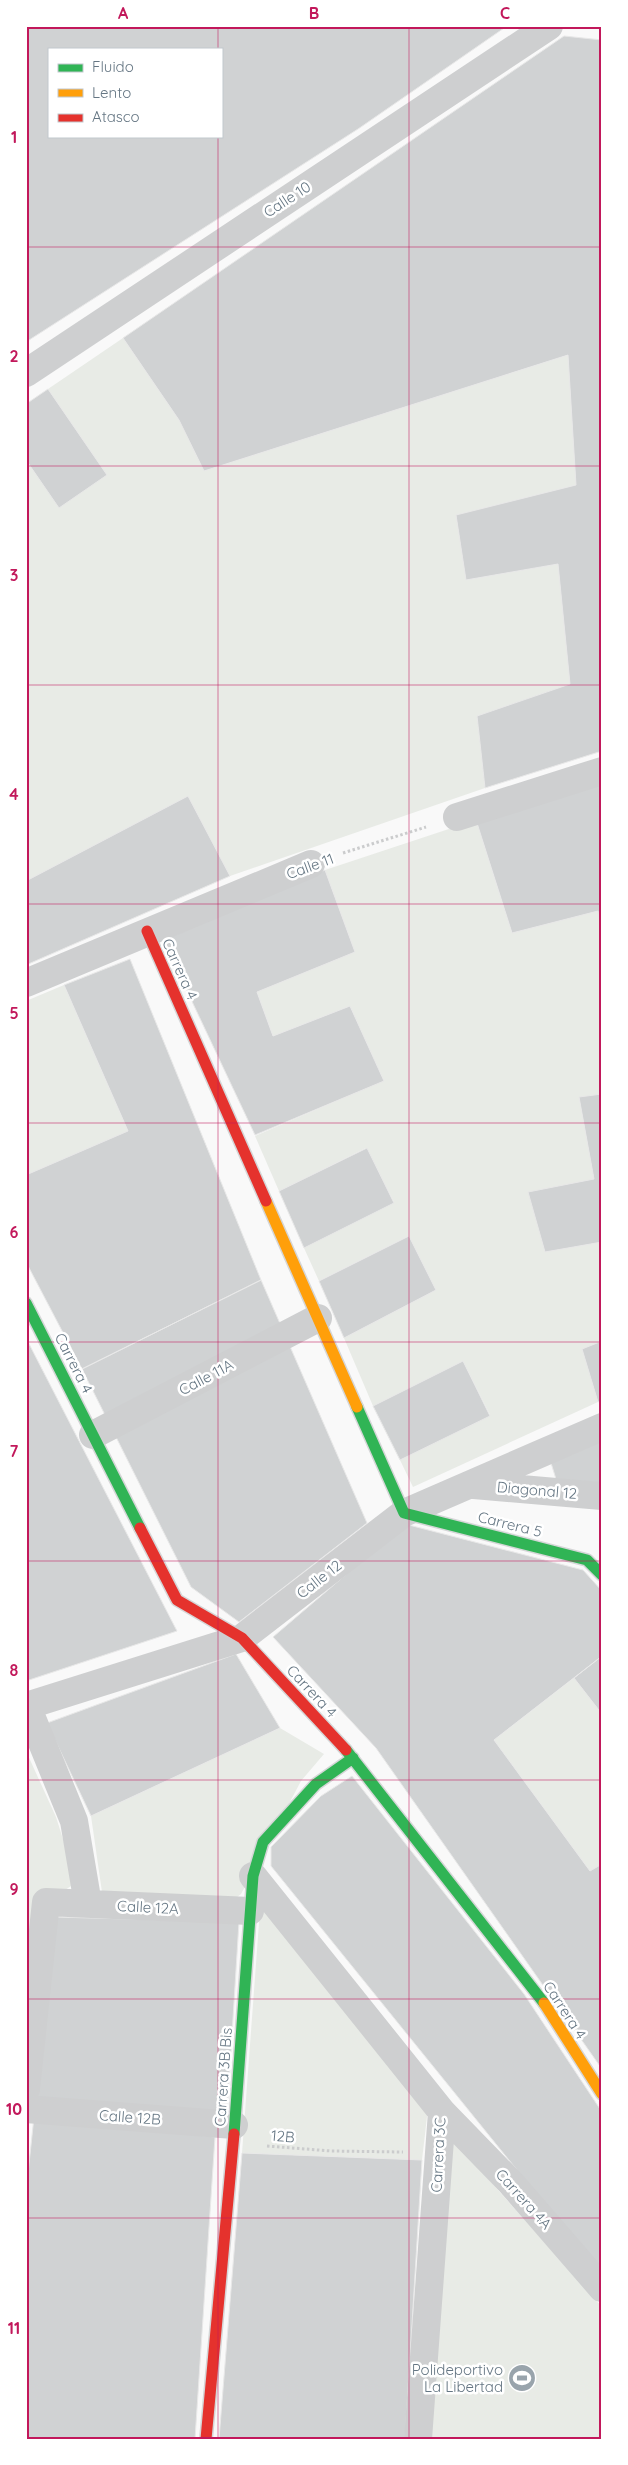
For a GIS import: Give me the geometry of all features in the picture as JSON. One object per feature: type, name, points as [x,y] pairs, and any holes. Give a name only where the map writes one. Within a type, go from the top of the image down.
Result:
[{"type":"street","name":"Calle 10","points":[[26,373],[549,26]]},
{"type":"street","points":[[457,817],[602,771]]},
{"type":"street","name":"Calle 11","points":[[26,983],[311,864]]},
{"type":"street","name":"Carrera 4","points":[[147,931],[404,1513]]},
{"type":"street","name":"Carrera 4","points":[[26,1303],[177,1600],[242,1638],[353,1758],[535,1990],[602,2094]]},
{"type":"street","name":"Calle 11A","points":[[93,1435],[318,1318]]},
{"type":"street","name":"Calle 12","points":[[26,1706],[242,1638],[404,1513],[602,1428]]},
{"type":"street","name":"Diagonal 12","points":[[471,1485],[602,1496]]},
{"type":"street","name":"Carrera 5","points":[[404,1513],[587,1560],[602,1575]]},
{"type":"street","points":[[26,1706],[74,1821],[88,1904]]},
{"type":"street","name":"Carrera 3B Bis","points":[[206,2439],[233,2134],[253,1876],[263,1842],[316,1784],[353,1758]]},
{"type":"street","name":"Carrera 3C","points":[[253,1876],[442,2112],[418,2439]]},
{"type":"street","name":"Calle 12A","points":[[26,2088],[46,1902],[250,1912]]},
{"type":"street","name":"Calle 12B","points":[[26,2109],[233,2134]]},
{"type":"street","name":"Carrera 4A","points":[[442,2112],[511,2183],[602,2288]]},
{"type":"path","name":"Calle 11","points":[[311,864],[457,817]]},
{"type":"path","name":"12B","points":[[233,2134],[331,2151],[439,2153]]},
{"type":"shaded area","points":[[123,338],[179,420],[204,471],[568,355],[576,485],[456,516],[466,580],[558,564],[570,684],[485,788],[230,876],[188,796],[26,881],[26,460],[59,507],[107,475],[48,389]]},
{"type":"shaded area","points":[[476,820],[512,933],[598,911],[602,937],[602,1094],[579,1098],[594,1179],[529,1192],[545,1252],[602,1242],[602,1341],[582,1349],[598,1402],[413,1487],[400,1460],[490,1415],[463,1361],[373,1406],[344,1338],[436,1290],[409,1236],[319,1281],[304,1248],[394,1202],[366,1148],[279,1191],[255,1136],[383,1081],[350,1006],[273,1036],[257,992],[355,952],[325,870]]},
{"type":"shaded area","points":[[64,985],[128,1131],[26,1175],[26,1105],[29,1103],[26,1096],[26,1001]]},
{"type":"shaded area","points":[[574,1678],[602,1714],[602,1864],[590,1871],[494,1740]]},
{"type":"shaded area","points":[[280,1728],[324,1754],[301,1781],[241,1894],[231,1902],[102,1892],[91,1816]]},
{"type":"shaded area","points":[[26,1751],[56,1817],[74,1874],[71,1886],[59,1894],[26,1998]]},
{"type":"shaded area","points":[[261,1896],[428,2108],[422,2160],[242,2153]]},
{"type":"shaded area","points":[[451,2137],[602,2307],[602,2439],[425,2439]]},
{"type":"building","points":[[26,26],[507,26],[358,129],[26,342]]},
{"type":"building","points":[[564,36],[602,40],[602,751],[485,788],[477,716],[570,684],[558,564],[466,580],[456,515],[576,485],[568,355],[204,471],[179,420],[123,338]]},
{"type":"building","points":[[48,389],[107,475],[59,508],[26,460],[26,404]]},
{"type":"building","points":[[602,781],[602,937],[598,911],[512,933],[476,820]]},
{"type":"building","points":[[188,796],[230,876],[26,965],[26,881]]},
{"type":"building","points":[[325,870],[355,952],[257,992],[273,1036],[350,1006],[384,1081],[255,1135],[163,940]]},
{"type":"building","points":[[130,959],[261,1280],[82,1369],[26,1262],[26,1175],[128,1131],[64,985]]},
{"type":"building","points":[[602,1094],[602,1242],[545,1252],[528,1192],[594,1179],[579,1097]]},
{"type":"building","points":[[367,1148],[394,1203],[304,1248],[279,1191]]},
{"type":"building","points":[[409,1236],[436,1290],[344,1338],[319,1281]]},
{"type":"building","points":[[261,1280],[367,1523],[239,1622],[191,1587],[82,1369]]},
{"type":"building","points":[[26,1338],[177,1631],[26,1681]]},
{"type":"building","points":[[602,1341],[602,1400],[598,1402],[582,1349]]},
{"type":"building","points":[[463,1361],[490,1416],[400,1460],[373,1406]]},
{"type":"building","points":[[602,1441],[602,1483],[556,1479],[551,1463]]},
{"type":"building","points":[[405,1524],[583,1570],[602,1591],[602,1656],[494,1740],[590,1871],[602,1864],[602,2069],[376,1748],[273,1637]]},
{"type":"building","points":[[236,1654],[280,1728],[91,1816],[47,1723]]},
{"type":"building","points":[[602,1656],[602,1714],[574,1678]]},
{"type":"building","points":[[352,1776],[524,1994],[602,2112],[602,2275],[271,1866],[271,1847],[321,1796]]},
{"type":"building","points":[[54,1917],[239,1922],[227,2115],[33,2102]]},
{"type":"building","points":[[34,2117],[215,2137],[195,2439],[26,2439],[26,2192]]},
{"type":"building","points":[[242,2153],[422,2160],[405,2439],[219,2439]]},
{"type":"traffic: fast","points":[[26,1303],[140,1528]]},
{"type":"traffic: fast","points":[[357,1407],[404,1513],[587,1560],[602,1575]]},
{"type":"traffic: fast","points":[[346,1750],[544,2003]]},
{"type":"traffic: fast","points":[[234,2134],[253,1876],[263,1842],[316,1784],[353,1758]]},
{"type":"traffic: slow","points":[[266,1201],[357,1407]]},
{"type":"traffic: slow","points":[[544,2003],[602,2094]]},
{"type":"traffic: jam","points":[[147,931],[266,1201]]},
{"type":"traffic: jam","points":[[140,1528],[177,1600],[242,1638],[346,1750]]},
{"type":"traffic: jam","points":[[206,2439],[234,2134]]},
{"type":"place","name":"Polideportivo La Libertad","points":[[522,2378]]}]
